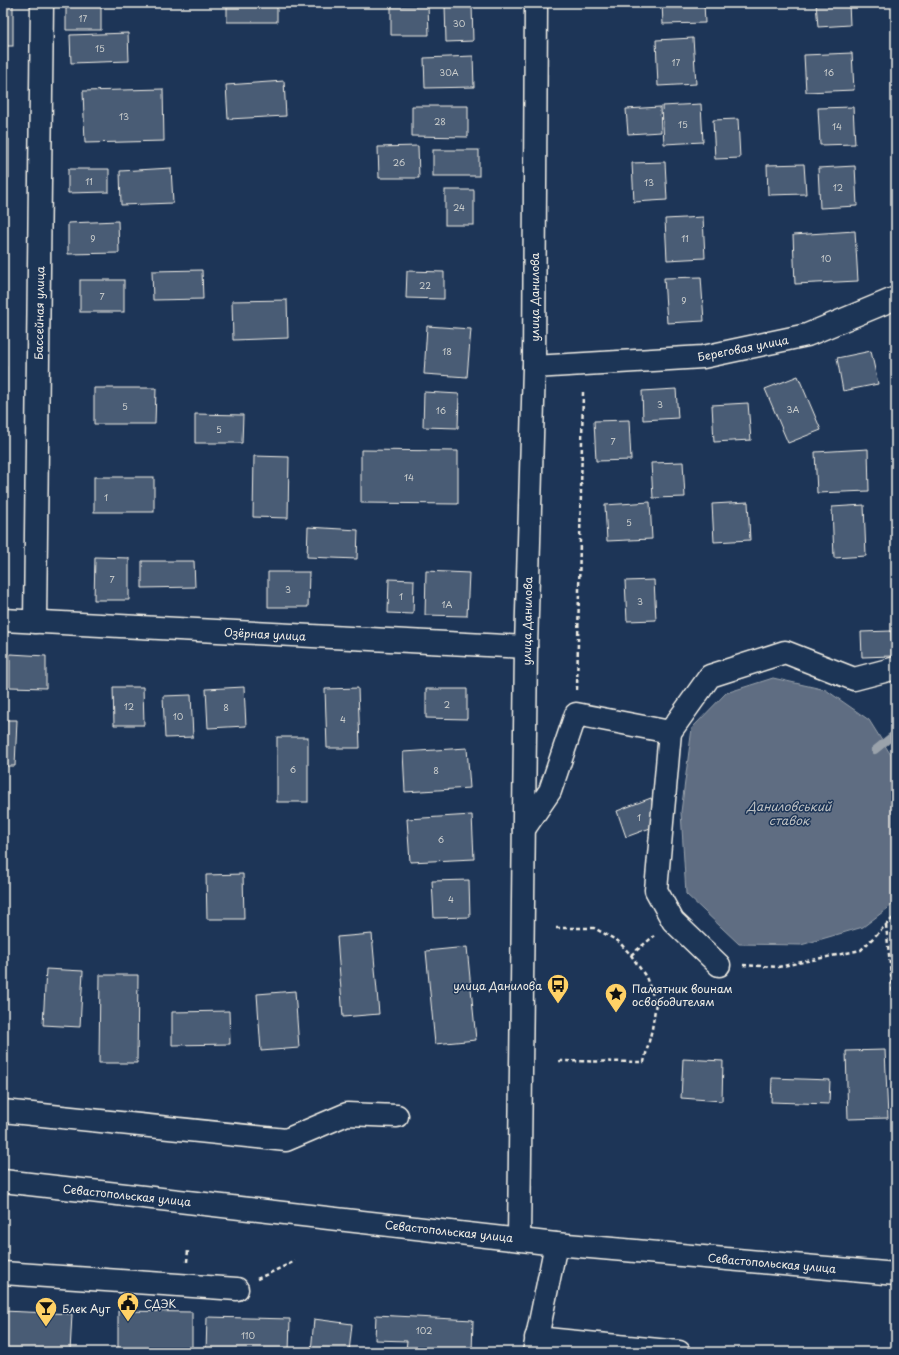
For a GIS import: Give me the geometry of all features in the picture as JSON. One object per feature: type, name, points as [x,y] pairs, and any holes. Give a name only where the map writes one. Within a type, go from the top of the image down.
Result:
[{"type":"street","name":"Бассейная улица","points":[[35,622],[42,3]]},
{"type":"street","name":"улица Данилова","points":[[519,1239],[526,647],[534,367],[536,3]]},
{"type":"street","name":"Береговая улица","points":[[534,367],[703,356],[806,335],[896,298]]},
{"type":"street","name":"Озёрная улица","points":[[3,620],[526,647]]},
{"type":"street","points":[[719,964],[673,921],[656,890],[670,732],[710,676],[785,652],[854,679],[896,668]]},
{"type":"street","points":[[524,829],[550,791],[576,714],[670,732]]},
{"type":"street","points":[[3,1111],[286,1140],[347,1114],[397,1116]]},
{"type":"street","name":"Севастопольская улица","points":[[3,1181],[556,1244],[896,1274]]},
{"type":"street","points":[[556,1244],[535,1345],[680,1352]]},
{"type":"street","points":[[3,1273],[237,1289]]},
{"type":"path","points":[[576,714],[583,392]]},
{"type":"path","points":[[719,964],[778,967],[861,950],[896,915]]},
{"type":"path","points":[[631,955],[673,921]]},
{"type":"path","points":[[886,925],[896,1024]]},
{"type":"path","points":[[556,928],[594,928],[618,941],[631,955],[646,977],[656,1003],[652,1029],[644,1062],[559,1061]]},
{"type":"path","points":[[237,1289],[295,1261]]},
{"type":"water","name":"Даниловський ставок","points":[[773,678],[826,690],[869,720],[896,763],[896,902],[863,927],[801,945],[739,944],[686,894],[681,812],[692,728],[726,693]]},
{"type":"building","points":[[3,3],[13,3],[13,46],[3,46]]},
{"type":"building","points":[[227,3],[277,3],[277,22],[227,22]]},
{"type":"building","points":[[662,3],[704,3],[705,23],[663,24]]},
{"type":"building","points":[[816,3],[849,3],[850,25],[818,27]]},
{"type":"building","points":[[101,5],[101,30],[66,30],[66,6]]},
{"type":"building","points":[[428,5],[429,35],[391,35],[391,6]]},
{"type":"building","points":[[445,5],[472,5],[473,41],[446,42]]},
{"type":"building","points":[[128,33],[129,61],[71,63],[70,35]]},
{"type":"building","points":[[693,38],[696,84],[658,86],[656,40]]},
{"type":"building","points":[[852,53],[854,90],[806,92],[804,55]]},
{"type":"building","points":[[473,56],[474,87],[425,88],[424,58]]},
{"type":"building","points":[[284,81],[286,116],[228,119],[226,85]]},
{"type":"building","points":[[163,89],[164,141],[85,143],[83,91]]},
{"type":"building","points":[[701,104],[703,142],[664,144],[662,106]]},
{"type":"building","points":[[412,106],[468,106],[468,137],[412,136]]},
{"type":"building","points":[[660,107],[661,132],[628,134],[626,109]]},
{"type":"building","points":[[853,107],[855,144],[820,145],[818,108]]},
{"type":"building","points":[[738,119],[740,158],[715,159],[713,120]]},
{"type":"building","points":[[3,139],[9,139],[9,178],[3,179]]},
{"type":"building","points":[[418,146],[419,178],[379,178],[378,147]]},
{"type":"building","points":[[433,150],[479,150],[479,176],[433,176]]},
{"type":"building","points":[[665,162],[667,200],[634,202],[632,163]]},
{"type":"building","points":[[804,164],[806,194],[768,195],[767,165]]},
{"type":"building","points":[[855,166],[857,206],[820,208],[818,168]]},
{"type":"building","points":[[171,168],[173,203],[121,205],[120,171]]},
{"type":"building","points":[[68,169],[109,169],[109,192],[68,193]]},
{"type":"building","points":[[445,190],[474,190],[474,225],[445,225]]},
{"type":"building","points":[[3,217],[5,217],[4,247],[3,247]]},
{"type":"building","points":[[703,217],[705,258],[667,260],[665,219]]},
{"type":"building","points":[[118,221],[119,253],[68,254],[68,223]]},
{"type":"building","points":[[855,231],[858,281],[795,284],[793,235]]},
{"type":"building","points":[[202,270],[203,299],[153,300],[152,271]]},
{"type":"building","points":[[407,271],[444,272],[444,299],[406,298]]},
{"type":"building","points":[[701,277],[704,321],[667,323],[664,278]]},
{"type":"building","points":[[80,280],[124,280],[124,312],[80,312]]},
{"type":"building","points":[[287,300],[288,338],[233,340],[232,301]]},
{"type":"building","points":[[427,326],[471,329],[467,377],[424,374]]},
{"type":"building","points":[[871,351],[878,384],[843,391],[837,358]]},
{"type":"building","points":[[3,366],[6,366],[6,399],[3,398]]},
{"type":"building","points":[[798,376],[821,430],[788,443],[765,389]]},
{"type":"building","points":[[94,388],[156,388],[155,424],[94,424]]},
{"type":"building","points":[[676,389],[678,418],[643,420],[642,391]]},
{"type":"building","points":[[424,392],[459,394],[458,428],[423,427]]},
{"type":"building","points":[[748,403],[751,440],[714,442],[712,405]]},
{"type":"building","points":[[195,414],[243,415],[242,443],[195,443]]},
{"type":"building","points":[[629,420],[631,460],[596,461],[594,421]]},
{"type":"building","points":[[868,449],[869,491],[817,493],[815,452]]},
{"type":"building","points":[[361,450],[458,451],[458,504],[361,503]]},
{"type":"building","points":[[254,456],[289,457],[288,518],[253,517]]},
{"type":"building","points":[[683,462],[685,497],[653,498],[651,463]]},
{"type":"building","points":[[94,477],[154,477],[154,512],[94,512]]},
{"type":"building","points":[[650,502],[652,539],[607,541],[605,505]]},
{"type":"building","points":[[748,502],[750,540],[714,542],[712,504]]},
{"type":"building","points":[[864,505],[866,556],[834,558],[832,507]]},
{"type":"building","points":[[308,527],[358,530],[357,559],[307,557]]},
{"type":"building","points":[[95,557],[129,558],[129,600],[94,600]]},
{"type":"building","points":[[142,561],[194,561],[195,587],[142,588]]},
{"type":"building","points":[[426,571],[469,573],[467,616],[425,615]]},
{"type":"building","points":[[268,572],[309,572],[308,607],[268,607]]},
{"type":"building","points":[[389,579],[414,580],[413,614],[388,613]]},
{"type":"building","points":[[654,580],[656,620],[627,621],[625,581]]},
{"type":"building","points":[[891,631],[892,656],[862,657],[861,632]]},
{"type":"building","points":[[10,654],[46,656],[46,688],[10,687]]},
{"type":"building","points":[[113,687],[143,687],[144,725],[114,725]]},
{"type":"building","points":[[244,687],[246,726],[208,728],[206,689]]},
{"type":"building","points":[[358,688],[360,748],[327,748],[325,689]]},
{"type":"building","points":[[426,689],[467,689],[467,719],[426,718]]},
{"type":"building","points":[[191,695],[193,737],[165,738],[163,696]]},
{"type":"building","points":[[3,720],[17,720],[15,766],[3,766]]},
{"type":"building","points":[[277,737],[308,737],[308,802],[277,802]]},
{"type":"building","points":[[467,748],[470,788],[405,792],[403,752]]},
{"type":"building","points":[[651,798],[661,824],[626,837],[617,811]]},
{"type":"building","points":[[472,815],[474,859],[410,862],[407,819]]},
{"type":"building","points":[[243,874],[244,919],[207,919],[206,875]]},
{"type":"building","points":[[469,880],[470,917],[434,918],[432,881]]},
{"type":"building","points":[[372,934],[379,1014],[343,1017],[337,937]]},
{"type":"building","points":[[467,947],[476,1040],[435,1044],[426,951]]},
{"type":"building","points":[[46,969],[83,971],[80,1027],[43,1025]]},
{"type":"building","points":[[100,975],[138,975],[137,1063],[99,1063]]},
{"type":"building","points":[[295,991],[299,1048],[261,1051],[257,994]]},
{"type":"building","points":[[229,1011],[230,1044],[172,1045],[172,1012]]},
{"type":"building","points":[[885,1050],[888,1118],[848,1119],[846,1051]]},
{"type":"building","points":[[683,1059],[723,1061],[722,1101],[681,1098]]},
{"type":"building","points":[[772,1078],[830,1080],[829,1104],[771,1102]]},
{"type":"building","points":[[3,1311],[72,1314],[70,1352],[3,1352]]},
{"type":"building","points":[[118,1311],[192,1312],[192,1352],[118,1352]]},
{"type":"building","points":[[376,1315],[473,1320],[472,1352],[406,1349],[407,1341],[375,1340]]},
{"type":"building","points":[[207,1317],[290,1319],[289,1352],[206,1352]]},
{"type":"building","points":[[314,1319],[352,1324],[349,1352],[311,1352]]},
{"type":"waterway","points":[[875,750],[896,733]]},
{"type":"place","name":"улица Данилова","points":[[558,1004]]},
{"type":"place","name":"Памятник воинам освободителям","points":[[616,1014]]},
{"type":"place","name":"СДЭК","points":[[128,1322]]},
{"type":"place","name":"Блек Аут","points":[[46,1328]]}]
